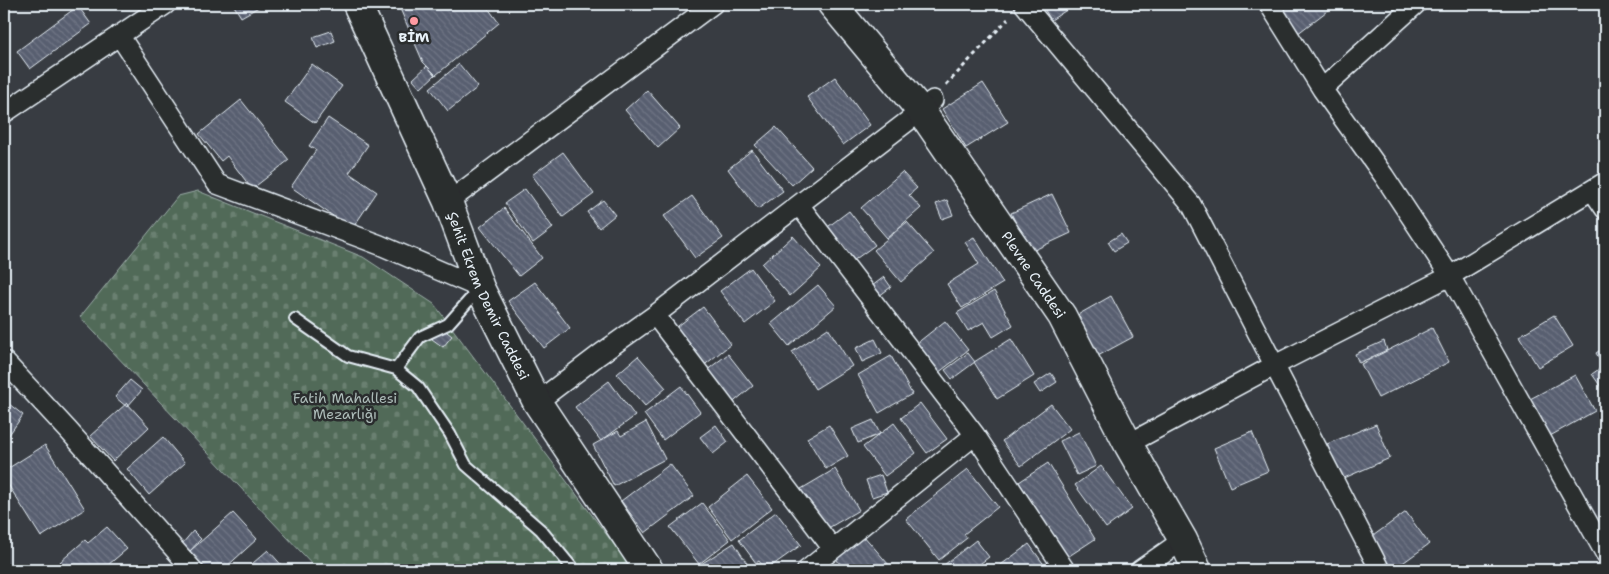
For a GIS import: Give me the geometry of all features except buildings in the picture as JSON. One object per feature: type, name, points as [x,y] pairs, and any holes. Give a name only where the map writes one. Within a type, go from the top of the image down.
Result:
[{"type":"street","points":[[4,113],[166,4]]},
{"type":"street","points":[[448,202],[713,4]]},
{"type":"street","name":"Plevne Caddesi","points":[[832,4],[927,105],[1062,316],[1128,444],[1183,540],[1197,570]]},
{"type":"street","points":[[1024,4],[1191,204],[1380,570]]},
{"type":"street","points":[[1269,4],[1322,89],[1384,176],[1450,276],[1605,553]]},
{"type":"street","points":[[1322,89],[1416,4]]},
{"type":"street","name":"Şehit Ekrem Demir Caddesi","points":[[362,6],[448,202],[480,288],[538,402],[649,570]]},
{"type":"street","points":[[119,35],[217,184],[380,245],[480,288]]},
{"type":"street","points":[[538,402],[599,355],[656,315],[927,105]]},
{"type":"street","points":[[1128,444],[1275,365],[1450,276],[1599,186],[1605,209]]},
{"type":"street","points":[[800,205],[975,435],[1065,570]]},
{"type":"street","points":[[656,315],[833,549]]},
{"type":"street","points":[[4,361],[193,570]]},
{"type":"street","points":[[807,570],[975,435]]},
{"type":"street","points":[[1140,570],[1183,540]]},
{"type":"lane","points":[[396,369],[420,337],[448,324],[480,288]]},
{"type":"lane","points":[[295,320],[348,356],[396,369],[418,387],[450,434],[466,465],[541,530],[574,570]]},
{"type":"path","points":[[927,105],[1010,18]]},
{"type":"green space","name":"Fatih Mahallesi Mezarlığı","points":[[198,191],[363,257],[434,304],[633,570],[318,570],[80,317],[178,196]]},
{"type":"place","name":"BİM","points":[[414,21]]}]
